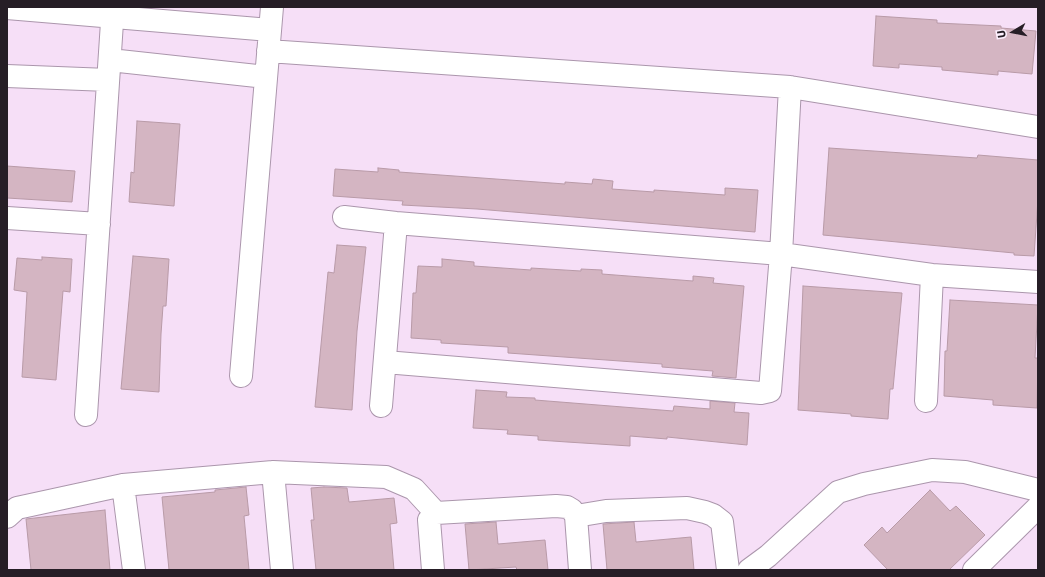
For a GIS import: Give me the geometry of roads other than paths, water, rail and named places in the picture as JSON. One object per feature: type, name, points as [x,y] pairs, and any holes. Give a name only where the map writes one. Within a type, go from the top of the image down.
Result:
[{"type":"street","points":[[241,376],[272,7]]},
{"type":"street","points":[[7,8],[113,12],[270,30]]},
{"type":"street","points":[[86,414],[113,12]]},
{"type":"street","points":[[268,51],[790,87],[1038,128]]},
{"type":"street","points":[[7,76],[109,70],[266,77]]},
{"type":"street","points":[[385,362],[767,393],[771,389],[781,254],[790,87]]},
{"type":"street","points":[[344,216],[396,223],[781,254],[932,275],[1038,282]]},
{"type":"street","points":[[7,218],[99,224]]},
{"type":"street","points":[[381,406],[396,223]]},
{"type":"street","points":[[926,401],[932,275]]},
{"type":"street","points":[[750,570],[768,556],[838,492],[864,484],[932,470],[965,472],[1038,490]]},
{"type":"street","points":[[272,472],[282,570]]},
{"type":"street","points":[[7,517],[17,508],[123,485],[272,472],[386,477],[414,489],[436,513]]},
{"type":"street","points":[[123,485],[134,570]]},
{"type":"street","points":[[433,570],[429,520],[436,513],[556,506],[567,507],[572,510],[576,516],[580,570]]},
{"type":"street","points":[[974,570],[1038,507]]},
{"type":"street","points":[[576,516],[606,511],[687,508],[705,512],[722,522],[728,570]]}]
